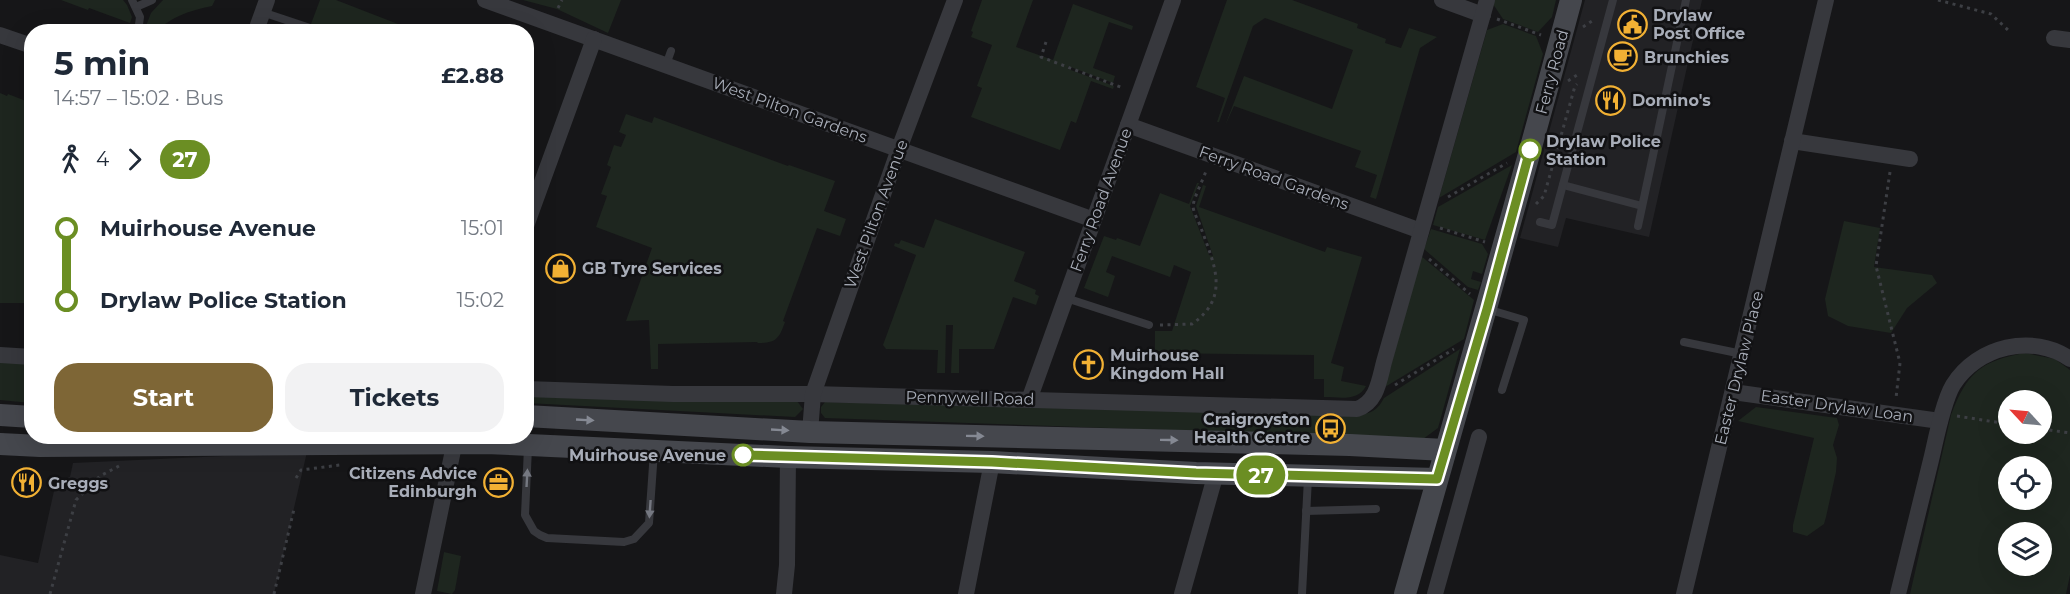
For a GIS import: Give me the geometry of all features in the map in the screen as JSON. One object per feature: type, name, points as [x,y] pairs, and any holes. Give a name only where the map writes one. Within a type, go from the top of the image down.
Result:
[{"type":"street","name":"West Pilton Gardens","points":[[485,0],[594,39],[668,58],[899,149],[1094,220]]},
{"type":"street","name":"West Pilton Avenue","points":[[810,432],[813,394],[899,149],[955,0]]},
{"type":"street","name":"Ferry Road Avenue","points":[[1029,400],[1173,0]]},
{"type":"street","points":[[1373,398],[1485,7],[1442,0]]},
{"type":"street","name":"Ferry Road","points":[[1405,594],[1444,450],[1487,309],[1571,0]]},
{"type":"street","name":"Easter Drylaw Place","points":[[1684,594],[1826,0]]},
{"type":"street","points":[[0,35],[24,43]]},
{"type":"street","points":[[534,206],[594,39]]},
{"type":"street","name":"Ferry Road Gardens","points":[[1128,125],[1212,156],[1424,221]]},
{"type":"street","points":[[1792,141],[1910,159]]},
{"type":"street","points":[[1898,594],[1940,421],[1953,385],[1972,363],[1997,349],[2025,344],[2059,351],[2070,359]]},
{"type":"street","points":[[0,355],[24,356]]},
{"type":"street","name":"Pennywell Road","points":[[534,389],[674,394],[813,394],[1357,409],[1365,406],[1373,398]]},
{"type":"street","name":"Easter Drylaw Loan","points":[[1733,392],[1940,421]]},
{"type":"street","points":[[0,415],[24,416]]},
{"type":"street","points":[[534,416],[810,432],[1291,443],[1444,450]]},
{"type":"street","points":[[810,432],[812,458]]},
{"type":"street","points":[[1435,594],[1479,437]]},
{"type":"street","points":[[0,444],[74,446],[201,444]]},
{"type":"street","points":[[423,594],[454,444]]},
{"type":"street","points":[[513,444],[812,458],[992,462],[1216,473],[1437,479]]},
{"type":"street","points":[[784,594],[787,565],[788,457]]},
{"type":"street","points":[[966,594],[992,462]]},
{"type":"street","points":[[1182,594],[1216,473]]},
{"type":"lane","points":[[139,24],[134,4],[152,0]]},
{"type":"lane","points":[[1540,222],[1552,225],[1613,0]]},
{"type":"lane","points":[[1638,226],[1686,0]]},
{"type":"lane","points":[[262,12],[298,24]]},
{"type":"lane","points":[[1563,185],[1642,206]]},
{"type":"lane","points":[[1066,298],[1149,325]]},
{"type":"lane","points":[[1487,309],[1524,320],[1502,390]]},
{"type":"lane","points":[[1684,342],[1742,354]]},
{"type":"lane","points":[[528,445],[525,515],[534,531],[547,538],[624,542],[634,539],[649,523],[654,450]]},
{"type":"lane","points":[[1302,594],[1308,476]]},
{"type":"lane","points":[[1306,511],[1376,509]]},
{"type":"path","points":[[1938,0],[1991,14],[2008,30]]},
{"type":"path","points":[[1485,7],[1560,42]]},
{"type":"path","points":[[1596,26],[1599,16],[1610,12]]},
{"type":"path","points":[[1046,42],[1041,57],[1139,94]]},
{"type":"path","points":[[1514,208],[1527,212],[1544,196],[1575,86],[1581,81],[1584,70]]},
{"type":"path","points":[[1424,221],[1530,150]]},
{"type":"path","points":[[1149,325],[1192,324],[1207,310],[1215,294],[1217,280],[1214,265],[1193,207],[1212,156]]},
{"type":"path","points":[[1892,156],[1876,266],[1900,363],[1894,415]]},
{"type":"path","points":[[1424,221],[1503,247]]},
{"type":"path","points":[[1416,248],[1487,309]]},
{"type":"path","points":[[1373,398],[1464,343],[1476,346]]},
{"type":"path","points":[[1940,421],[1951,415],[1998,422]]},
{"type":"path","points":[[2052,430],[2070,433]]},
{"type":"path","points":[[50,594],[76,500],[100,476],[119,466]]},
{"type":"path","points":[[274,594],[294,509]]},
{"type":"shaded area","points":[[61,0],[123,0],[132,17],[130,23]]},
{"type":"shaded area","points":[[163,0],[215,0],[212,6],[183,14],[165,24],[147,24],[151,13]]},
{"type":"shaded area","points":[[320,0],[336,0],[398,24],[311,24]]},
{"type":"shaded area","points":[[523,0],[621,0],[608,33],[557,9]]},
{"type":"shaded area","points":[[982,0],[1033,0],[1016,47],[1053,60],[1073,4],[1133,26],[1132,30],[1109,22],[1093,68],[1115,76],[1113,83],[1068,66],[1068,69],[1114,86],[1113,89],[1091,81],[1076,123],[1071,121],[1060,150],[971,117],[982,88],[977,86],[992,45],[971,37]]},
{"type":"shaded area","points":[[1227,0],[1292,0],[1358,24],[1357,28],[1386,39],[1385,43],[1401,48],[1409,28],[1437,37],[1420,48],[1376,199],[1370,197],[1377,175],[1355,167],[1361,151],[1234,106],[1225,126],[1244,76],[1332,109],[1353,50],[1265,18],[1253,26],[1219,122],[1217,122],[1225,98],[1196,87]]},
{"type":"shaded area","points":[[1494,0],[1556,0],[1552,17],[1538,32],[1503,19],[1493,4]]},
{"type":"shaded area","points":[[1585,0],[1702,0],[1649,237],[1566,218],[1558,247],[1520,238]]},
{"type":"shaded area","points":[[1503,24],[1536,36],[1543,54],[1516,152],[1439,198],[1487,30]]},
{"type":"shaded area","points":[[0,93],[24,100],[24,303],[0,303]]},
{"type":"shaded area","points":[[626,114],[652,123],[654,117],[835,181],[824,211],[846,219],[840,236],[817,228],[783,321],[785,322],[781,332],[773,341],[658,344],[658,369],[651,369],[649,320],[626,321],[652,248],[596,227],[607,196],[601,194],[611,167],[607,165],[614,145],[621,147],[626,135],[619,132]]},
{"type":"shaded area","points":[[1512,165],[1485,240],[1433,225],[1438,207]]},
{"type":"shaded area","points":[[1197,183],[1199,183],[1190,206],[1209,255],[1213,256],[1196,206],[1203,185],[1206,186],[1199,207],[1325,252],[1327,247],[1362,257],[1331,363],[1344,367],[1341,381],[1366,386],[1363,391],[1348,398],[1324,397],[1324,379],[1314,379],[1314,355],[1155,353],[1155,331],[1172,331],[1191,272],[1174,265],[1170,277],[1112,256],[1106,272],[1115,276],[1108,297],[1084,288],[1104,236],[1140,246],[1160,193],[1189,204]]},
{"type":"shaded area","points":[[935,219],[1025,252],[1014,281],[1036,290],[1035,294],[1039,296],[1036,305],[1013,297],[994,349],[959,349],[959,373],[951,373],[953,325],[946,325],[945,373],[937,373],[938,350],[886,349],[883,345],[916,255],[894,246],[895,243],[899,244],[901,240],[924,248]]},
{"type":"shaded area","points":[[1844,221],[1880,228],[1874,267],[1932,275],[1937,283],[1907,308],[1891,333],[1848,326],[1828,316],[1825,299]]},
{"type":"shaded area","points":[[1431,229],[1482,244],[1488,254],[1482,274],[1473,271],[1471,279],[1481,282],[1478,290],[1468,287],[1424,249]]},
{"type":"shaded area","points":[[1421,256],[1474,300],[1464,339],[1385,387]]},
{"type":"shaded area","points":[[1460,349],[1438,428],[1423,439],[825,418],[821,413],[821,407],[825,402],[1358,416],[1374,410],[1384,398]]},
{"type":"shaded area","points":[[2025,353],[2055,359],[2070,370],[2070,575],[2066,594],[1910,594],[1951,415],[1970,379],[1977,371],[1997,360]]},
{"type":"shaded area","points":[[0,362],[24,363],[24,402],[0,400]]},
{"type":"shaded area","points":[[534,395],[797,401],[803,409],[795,417],[534,403]]},
{"type":"shaded area","points":[[1756,407],[1837,418],[1839,425],[1833,445],[1837,458],[1836,472],[1826,517],[1824,524],[1807,536],[1793,532],[1793,525],[1814,438],[1738,421]]},
{"type":"shaded area","points":[[307,452],[274,594],[0,594],[0,555],[38,563],[56,482],[70,477],[73,463]]},
{"type":"shaded area","points":[[444,552],[461,556],[455,590],[452,594],[437,591]]},
{"type":"bus line","name":"27","points":[[743,455],[992,462],[1196,473],[1437,479],[1487,309],[1530,150]]},
{"type":"place","name":"Drylaw Post Office","points":[[1632,24]]},
{"type":"place","name":"Brunchies","points":[[1623,57]]},
{"type":"place","name":"Domino's","points":[[1611,100]]},
{"type":"place","name":"Drylaw Police Station","points":[[1530,150]]},
{"type":"place","name":"GB Tyre Services","points":[[561,268]]},
{"type":"place","name":"Muirhouse Kingdom Hall","points":[[1089,364]]},
{"type":"place","name":"Craigroyston Health Centre","points":[[1331,428]]},
{"type":"place","name":"Muirhouse Avenue","points":[[743,455]]},
{"type":"place","name":"Citizens Advice Edinburgh","points":[[498,482]]},
{"type":"place","name":"Greggs","points":[[27,483]]}]
